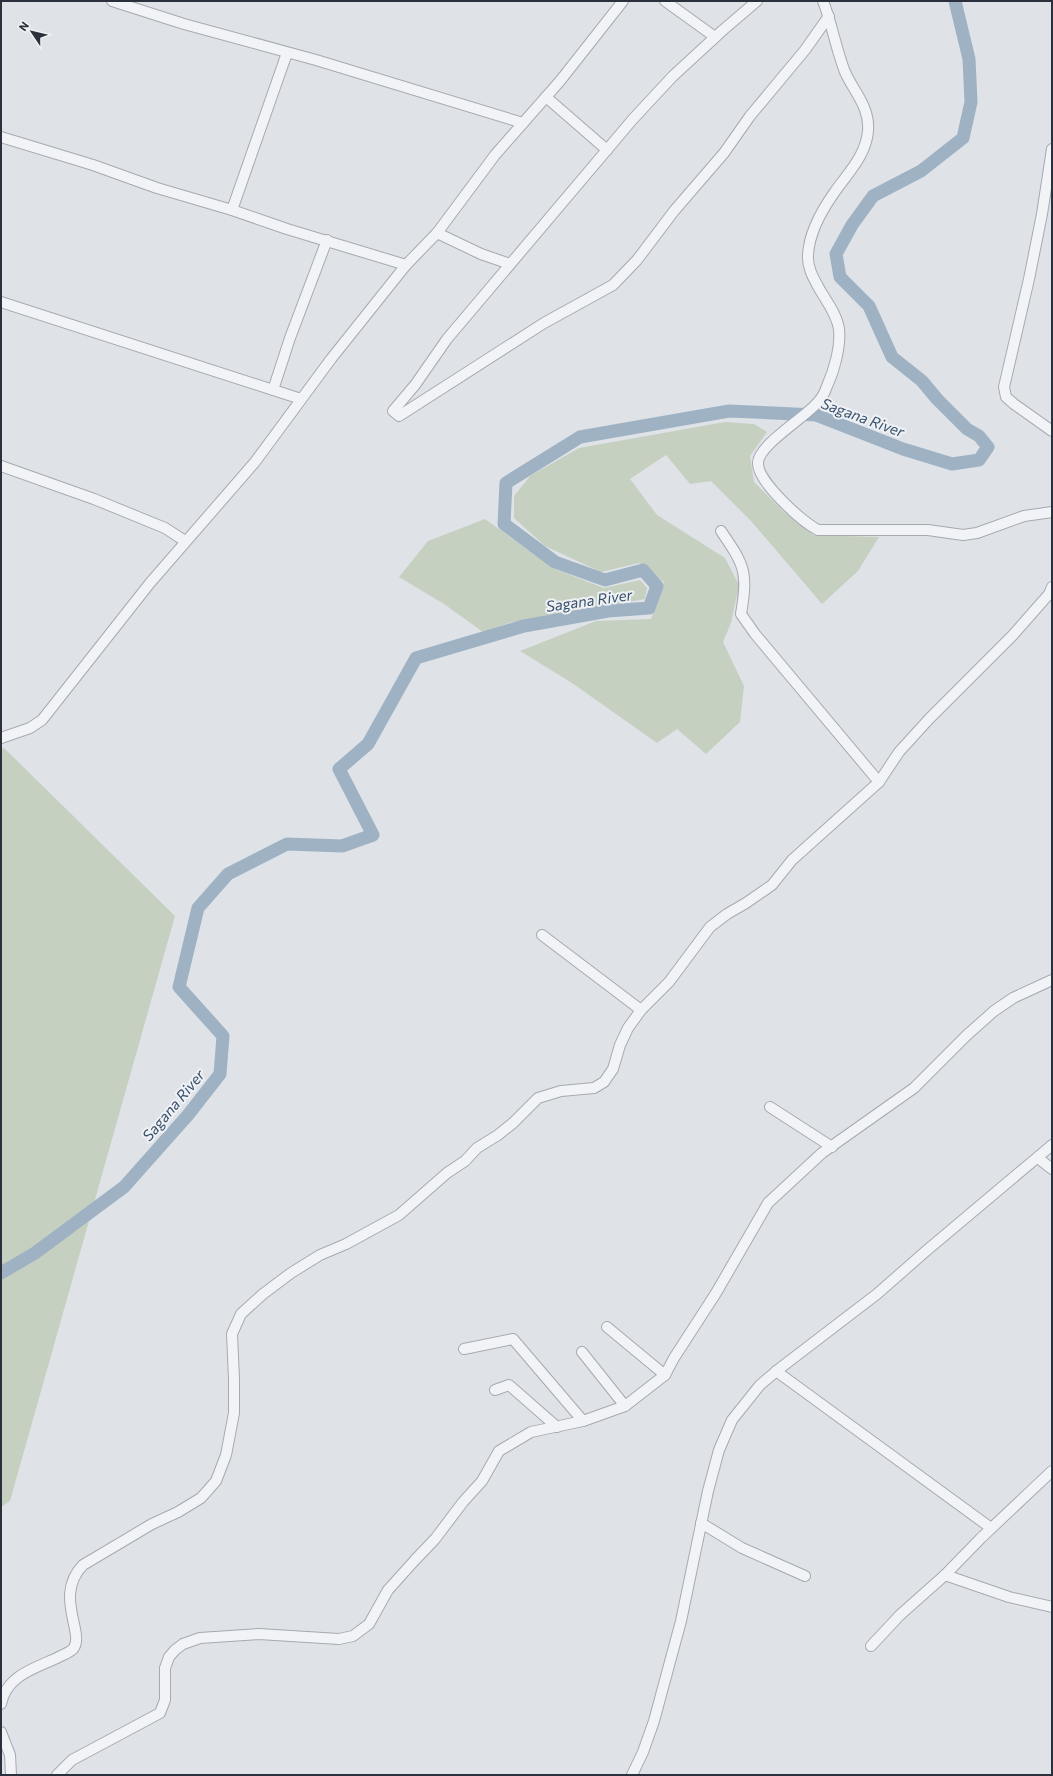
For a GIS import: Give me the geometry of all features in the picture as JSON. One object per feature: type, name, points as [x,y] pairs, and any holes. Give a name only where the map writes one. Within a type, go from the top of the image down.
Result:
[{"type":"street","points":[[112,1],[184,24],[523,123]]},
{"type":"street","points":[[1,738],[30,728],[42,720],[185,541],[255,462],[301,399],[406,265],[437,233],[495,155],[560,81],[623,1]]},
{"type":"street","points":[[665,1],[715,38]]},
{"type":"street","points":[[757,1],[673,76],[633,119],[448,339],[415,385],[393,411],[399,416],[544,323],[613,285],[637,260],[674,211],[724,153],[750,116],[805,50],[829,16]]},
{"type":"street","points":[[822,1],[829,16],[846,72],[865,106],[868,117],[868,132],[862,151],[856,162],[834,193],[822,214],[808,249],[809,268],[836,318],[839,329],[837,353],[833,370],[825,392],[818,403],[767,446],[758,460],[758,467],[772,489],[780,498],[810,526],[818,530],[928,530],[963,535],[977,534],[1024,516],[1052,512]]},
{"type":"street","points":[[232,210],[287,53]]},
{"type":"street","points":[[546,97],[607,150]]},
{"type":"street","points":[[1,137],[93,165],[157,188],[406,265]]},
{"type":"street","points":[[1052,149],[1032,265],[1004,387],[1006,397],[1052,431]]},
{"type":"street","points":[[437,233],[481,254],[510,264]]},
{"type":"street","points":[[273,390],[290,338],[327,240]]},
{"type":"street","points":[[1,302],[301,399]]},
{"type":"street","points":[[1,466],[94,499],[165,528],[185,541]]},
{"type":"street","points":[[721,531],[740,559],[745,577],[745,593],[740,614],[879,782]]},
{"type":"street","points":[[1,1704],[3,1695],[12,1683],[22,1674],[32,1668],[65,1654],[74,1648],[77,1640],[71,1612],[70,1590],[76,1572],[84,1565],[152,1524],[178,1512],[201,1498],[216,1481],[226,1456],[234,1414],[232,1334],[241,1314],[263,1294],[291,1273],[320,1255],[346,1244],[399,1215],[447,1173],[465,1161],[477,1148],[512,1124],[538,1098],[561,1091],[594,1088],[604,1082],[613,1069],[620,1045],[628,1028],[641,1010],[670,982],[710,927],[727,914],[772,885],[792,860],[879,782],[899,752],[929,719],[1013,635],[1049,594],[1052,587]]},
{"type":"street","points":[[542,935],[641,1010]]},
{"type":"street","points":[[57,1775],[72,1760],[160,1713],[165,1700],[165,1668],[169,1657],[183,1644],[200,1638],[259,1634],[339,1639],[353,1636],[369,1624],[388,1590],[436,1539],[463,1502],[482,1481],[492,1466],[499,1451],[531,1432],[582,1421],[625,1406],[664,1375],[716,1294],[768,1203],[832,1147],[914,1088],[967,1035],[994,1012],[1013,998],[1052,980]]},
{"type":"street","points":[[770,1106],[832,1147]]},
{"type":"street","points":[[632,1775],[641,1758],[654,1721],[681,1621],[701,1523],[719,1450],[732,1420],[760,1385],[776,1371],[878,1294],[926,1251],[1052,1146]]},
{"type":"street","points":[[1038,1158],[1052,1169]]},
{"type":"street","points":[[607,1327],[664,1375]]},
{"type":"street","points":[[464,1349],[513,1339],[582,1421]]},
{"type":"street","points":[[582,1352],[625,1406]]},
{"type":"street","points":[[776,1371],[991,1528]]},
{"type":"street","points":[[495,1390],[509,1385],[557,1427]]},
{"type":"street","points":[[871,1646],[900,1615],[945,1575],[991,1528],[1052,1471]]},
{"type":"street","points":[[701,1523],[742,1548],[805,1576]]},
{"type":"street","points":[[945,1575],[1009,1597],[1052,1607]]},
{"type":"street","points":[[1,1732],[10,1756],[11,1775]]},
{"type":"green space","points":[[725,422],[754,424],[767,432],[750,456],[754,482],[783,511],[813,535],[879,537],[858,571],[822,604],[751,521],[711,481],[690,484],[666,455],[630,479],[657,515],[725,558],[739,585],[731,623],[723,642],[744,686],[740,722],[706,754],[677,729],[657,743],[572,683],[520,651],[596,621],[651,619],[664,582],[639,563],[601,572],[545,546],[514,518],[514,496],[530,476],[579,448]]},
{"type":"green space","points":[[485,519],[555,569],[604,588],[640,580],[647,588],[645,599],[509,623],[483,632],[444,604],[399,577],[428,541]]},
{"type":"green space","points":[[4,748],[175,916],[10,1501],[1,1507],[1,749]]},
{"type":"waterway","name":"Sagana River","points":[[1,1273],[35,1253],[124,1187],[188,1115],[220,1074],[223,1036],[179,987],[198,908],[228,874],[287,844],[342,846],[373,835],[339,769],[368,744],[416,658],[524,626],[608,611],[649,608],[657,586],[643,570],[605,580],[555,562],[504,524],[506,483],[580,437],[729,411],[816,415],[903,449],[952,464],[979,460],[988,447],[979,436],[967,429],[937,399],[922,381],[892,357],[869,306],[840,277],[836,254],[852,225],[873,196],[921,171],[963,138],[971,102],[969,59],[955,1]]}]
